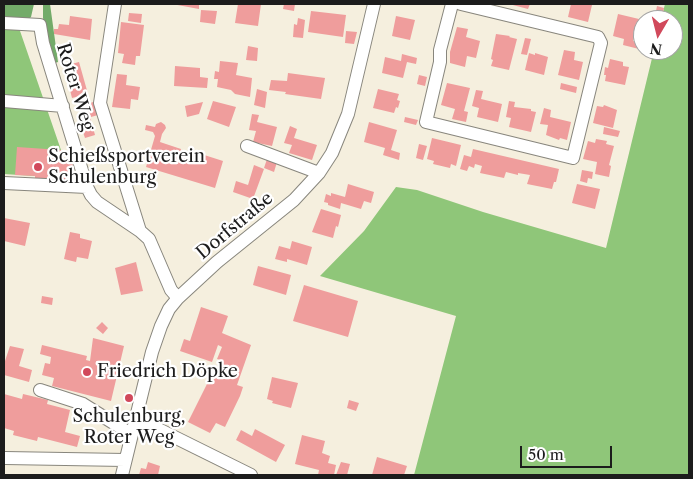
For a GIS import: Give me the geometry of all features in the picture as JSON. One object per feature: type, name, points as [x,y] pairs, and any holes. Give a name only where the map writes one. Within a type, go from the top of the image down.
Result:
[{"type":"street","name":"Roter Weg","points":[[115,4],[100,103],[140,231]]},
{"type":"street","name":"Dorfstraße","points":[[122,475],[152,352],[169,309],[178,298],[217,262],[294,200],[319,173],[332,153],[348,114],[374,4]]},
{"type":"street","points":[[452,4],[440,50],[440,62],[426,122],[573,158],[601,43],[598,37],[496,8],[461,4]]},
{"type":"street","name":"Roter Weg","points":[[4,24],[40,25],[43,43],[91,195],[148,239],[171,290],[178,298]]},
{"type":"street","points":[[4,101],[63,106]]},
{"type":"street","points":[[248,146],[319,173]]},
{"type":"street","points":[[4,183],[87,187]]},
{"type":"street","points":[[40,390],[83,404],[131,434]]},
{"type":"street","points":[[136,418],[251,475]]},
{"type":"street","points":[[5,458],[125,460]]},
{"type":"green space","points":[[4,4],[34,4],[31,17],[19,28],[4,28]]},
{"type":"green space","points":[[43,4],[50,4],[58,62],[55,63],[43,18]]},
{"type":"green space","points":[[665,4],[689,4],[689,475],[414,475],[456,316],[320,276],[364,231],[396,187],[417,190],[483,212],[606,248],[652,60],[683,60],[683,10],[664,10]]},
{"type":"green space","points":[[4,28],[19,28],[61,150],[60,160],[73,161],[72,182],[35,179],[35,176],[4,174]]},
{"type":"building","points":[[172,4],[199,4],[199,9]]},
{"type":"building","points":[[238,4],[261,4],[258,26],[235,23]]},
{"type":"building","points":[[284,4],[295,4],[294,11],[283,9]]},
{"type":"building","points":[[509,4],[530,4],[528,9]]},
{"type":"building","points":[[571,4],[592,5],[588,22],[568,17]]},
{"type":"building","points":[[657,6],[664,8],[664,10],[656,10]]},
{"type":"building","points":[[201,10],[217,11],[215,24],[200,22]]},
{"type":"building","points":[[311,11],[346,15],[343,37],[308,32]]},
{"type":"building","points":[[129,13],[142,14],[141,23],[128,21]]},
{"type":"building","points":[[618,14],[633,18],[633,48],[623,45],[624,39],[613,36]]},
{"type":"building","points":[[70,16],[92,19],[90,40],[54,34],[54,29],[58,29],[59,24],[69,25]]},
{"type":"building","points":[[396,16],[415,20],[410,40],[392,36]]},
{"type":"building","points":[[298,18],[305,20],[303,38],[293,37],[294,24],[297,25]]},
{"type":"building","points":[[121,22],[144,25],[140,56],[136,56],[135,65],[122,63],[124,54],[118,53]]},
{"type":"building","points":[[457,27],[468,29],[466,37],[480,41],[476,58],[467,56],[465,67],[450,63],[450,52]]},
{"type":"building","points":[[346,31],[357,32],[354,44],[345,43]]},
{"type":"building","points":[[496,34],[517,39],[509,70],[491,66]]},
{"type":"building","points":[[525,38],[531,39],[527,55],[521,54]]},
{"type":"building","points":[[248,46],[258,48],[257,61],[246,60]]},
{"type":"building","points":[[564,50],[575,52],[574,60],[583,62],[579,80],[558,75]]},
{"type":"building","points":[[529,53],[548,57],[544,75],[525,70]]},
{"type":"building","points":[[402,54],[417,58],[416,64],[407,62],[403,78],[382,73],[385,57],[401,61]]},
{"type":"building","points":[[610,59],[623,62],[623,66],[629,67],[625,85],[605,81],[605,67],[608,68]]},
{"type":"building","points":[[220,61],[238,63],[236,75],[252,78],[250,97],[217,87],[218,79],[214,79],[215,71],[219,72]]},
{"type":"building","points":[[79,62],[88,94],[72,98],[64,66]]},
{"type":"building","points":[[175,66],[200,68],[200,77],[208,78],[207,88],[174,86]]},
{"type":"building","points":[[288,73],[325,78],[321,99],[269,90],[271,80],[287,81]]},
{"type":"building","points":[[117,74],[127,75],[126,85],[140,87],[138,100],[131,99],[130,109],[112,107]]},
{"type":"building","points":[[419,75],[427,77],[425,86],[417,84]]},
{"type":"building","points":[[447,83],[470,88],[464,111],[468,112],[466,122],[452,119],[455,109],[441,105]]},
{"type":"building","points":[[561,83],[577,87],[576,93],[560,89]]},
{"type":"building","points":[[257,89],[267,92],[265,108],[254,105]]},
{"type":"building","points":[[378,89],[399,94],[397,100],[400,101],[394,113],[373,108]]},
{"type":"building","points":[[476,90],[483,91],[481,99],[502,104],[498,122],[477,117],[479,108],[472,106]]},
{"type":"building","points":[[213,101],[236,107],[229,127],[207,119]]},
{"type":"building","points":[[509,101],[515,102],[514,107],[531,109],[531,111],[536,112],[531,132],[509,127],[511,118],[506,117]]},
{"type":"building","points":[[93,102],[98,115],[91,117],[86,105]]},
{"type":"building","points":[[203,102],[199,114],[187,117],[185,106]]},
{"type":"building","points":[[604,105],[617,110],[613,128],[593,123],[597,106],[603,107]]},
{"type":"building","points":[[544,108],[551,110],[550,117],[571,122],[567,140],[560,138],[559,140],[546,135],[548,125],[540,124]]},
{"type":"building","points":[[252,114],[259,115],[257,122],[277,127],[272,146],[253,142],[256,131],[249,130]]},
{"type":"building","points":[[90,117],[95,135],[85,138],[79,120]]},
{"type":"building","points":[[405,117],[418,120],[416,125],[404,122]]},
{"type":"building","points":[[161,122],[166,128],[160,142],[181,149],[180,154],[196,159],[198,153],[223,161],[215,188],[146,167],[155,136],[153,132],[145,130],[146,125],[155,127],[156,124]]},
{"type":"building","points":[[369,122],[397,130],[391,150],[400,153],[399,160],[383,155],[385,148],[364,142]]},
{"type":"building","points":[[290,126],[297,129],[294,138],[317,145],[312,160],[289,153],[292,145],[284,143]]},
{"type":"building","points":[[604,127],[620,131],[618,137],[603,134]]},
{"type":"building","points":[[432,138],[461,145],[456,166],[451,164],[450,168],[433,164],[434,161],[427,159]]},
{"type":"building","points":[[596,139],[607,141],[606,144],[614,146],[609,165],[611,166],[609,177],[595,174],[597,162],[583,159],[588,141],[595,143]]},
{"type":"building","points":[[419,144],[427,146],[423,160],[416,158]]},
{"type":"building","name":"Schießsportverein Schulenburg","points":[[17,147],[61,150],[60,160],[73,161],[72,182],[35,179],[35,176],[15,175]]},
{"type":"building","points":[[473,149],[559,169],[556,182],[554,182],[552,189],[527,184],[530,175],[506,172],[504,178],[480,173],[482,166],[475,164],[474,168],[469,166],[467,171],[460,169],[464,155],[471,157]]},
{"type":"building","points":[[267,159],[277,162],[274,172],[264,168]]},
{"type":"building","points":[[254,165],[264,169],[253,199],[233,192],[236,181],[248,185]]},
{"type":"building","points":[[582,170],[593,172],[592,179],[588,178],[587,183],[580,181]]},
{"type":"building","points":[[348,184],[374,192],[371,203],[364,201],[361,209],[341,203],[340,209],[324,202],[326,194],[331,196],[331,193],[345,197]]},
{"type":"building","points":[[577,184],[600,189],[595,209],[572,203]]},
{"type":"building","points":[[321,209],[341,215],[333,238],[312,232]]},
{"type":"building","points":[[4,218],[30,223],[25,246],[4,241]]},
{"type":"building","points":[[70,232],[80,234],[80,238],[92,241],[88,259],[77,257],[76,262],[64,259]]},
{"type":"building","points":[[292,241],[312,247],[307,265],[287,259],[287,262],[275,259],[279,246],[290,249]]},
{"type":"building","points":[[136,262],[143,291],[121,295],[115,268]]},
{"type":"building","points":[[258,266],[291,275],[286,295],[253,285]]},
{"type":"building","points":[[304,285],[358,301],[348,337],[293,321]]},
{"type":"building","points":[[42,296],[53,298],[52,305],[41,303]]},
{"type":"building","points":[[201,307],[228,316],[222,333],[251,345],[237,385],[243,387],[240,396],[225,427],[216,423],[210,433],[188,422],[209,380],[213,382],[221,360],[217,359],[222,347],[218,345],[212,362],[180,351],[184,339],[190,341]]},
{"type":"building","points":[[102,322],[108,328],[103,334],[96,328]]},
{"type":"building","name":"Friedrich Döpke","points":[[93,338],[124,346],[111,401],[52,386],[54,378],[42,375],[45,363],[50,364],[51,357],[40,354],[42,345],[87,356],[86,360],[90,361]]},
{"type":"building","points":[[10,346],[24,349],[19,366],[32,370],[29,382],[4,375],[4,364]]},
{"type":"building","points":[[272,377],[298,383],[291,408],[272,403],[273,401],[267,399]]},
{"type":"building","points":[[4,394],[22,399],[23,394],[48,400],[47,404],[70,410],[65,432],[80,436],[77,447],[38,437],[37,441],[13,435],[14,431],[4,428]]},
{"type":"building","points":[[349,400],[359,403],[356,411],[347,408]]},
{"type":"building","points":[[255,429],[285,445],[276,462],[236,440],[241,430],[252,436]]},
{"type":"building","points":[[302,435],[325,441],[322,453],[330,456],[328,463],[336,465],[334,475],[318,475],[319,470],[295,464]]},
{"type":"building","points":[[377,457],[407,466],[404,475],[372,475]]},
{"type":"building","points":[[148,462],[160,466],[158,475],[139,475],[141,468],[146,469]]},
{"type":"building","points":[[341,462],[350,464],[347,475],[336,475]]},
{"type":"place","name":"Schießsportverein Schulenburg","points":[[38,167]]},
{"type":"place","name":"Friedrich Döpke","points":[[87,372]]},
{"type":"place","name":"Schulenburg, Roter Weg","points":[[129,398]]}]
